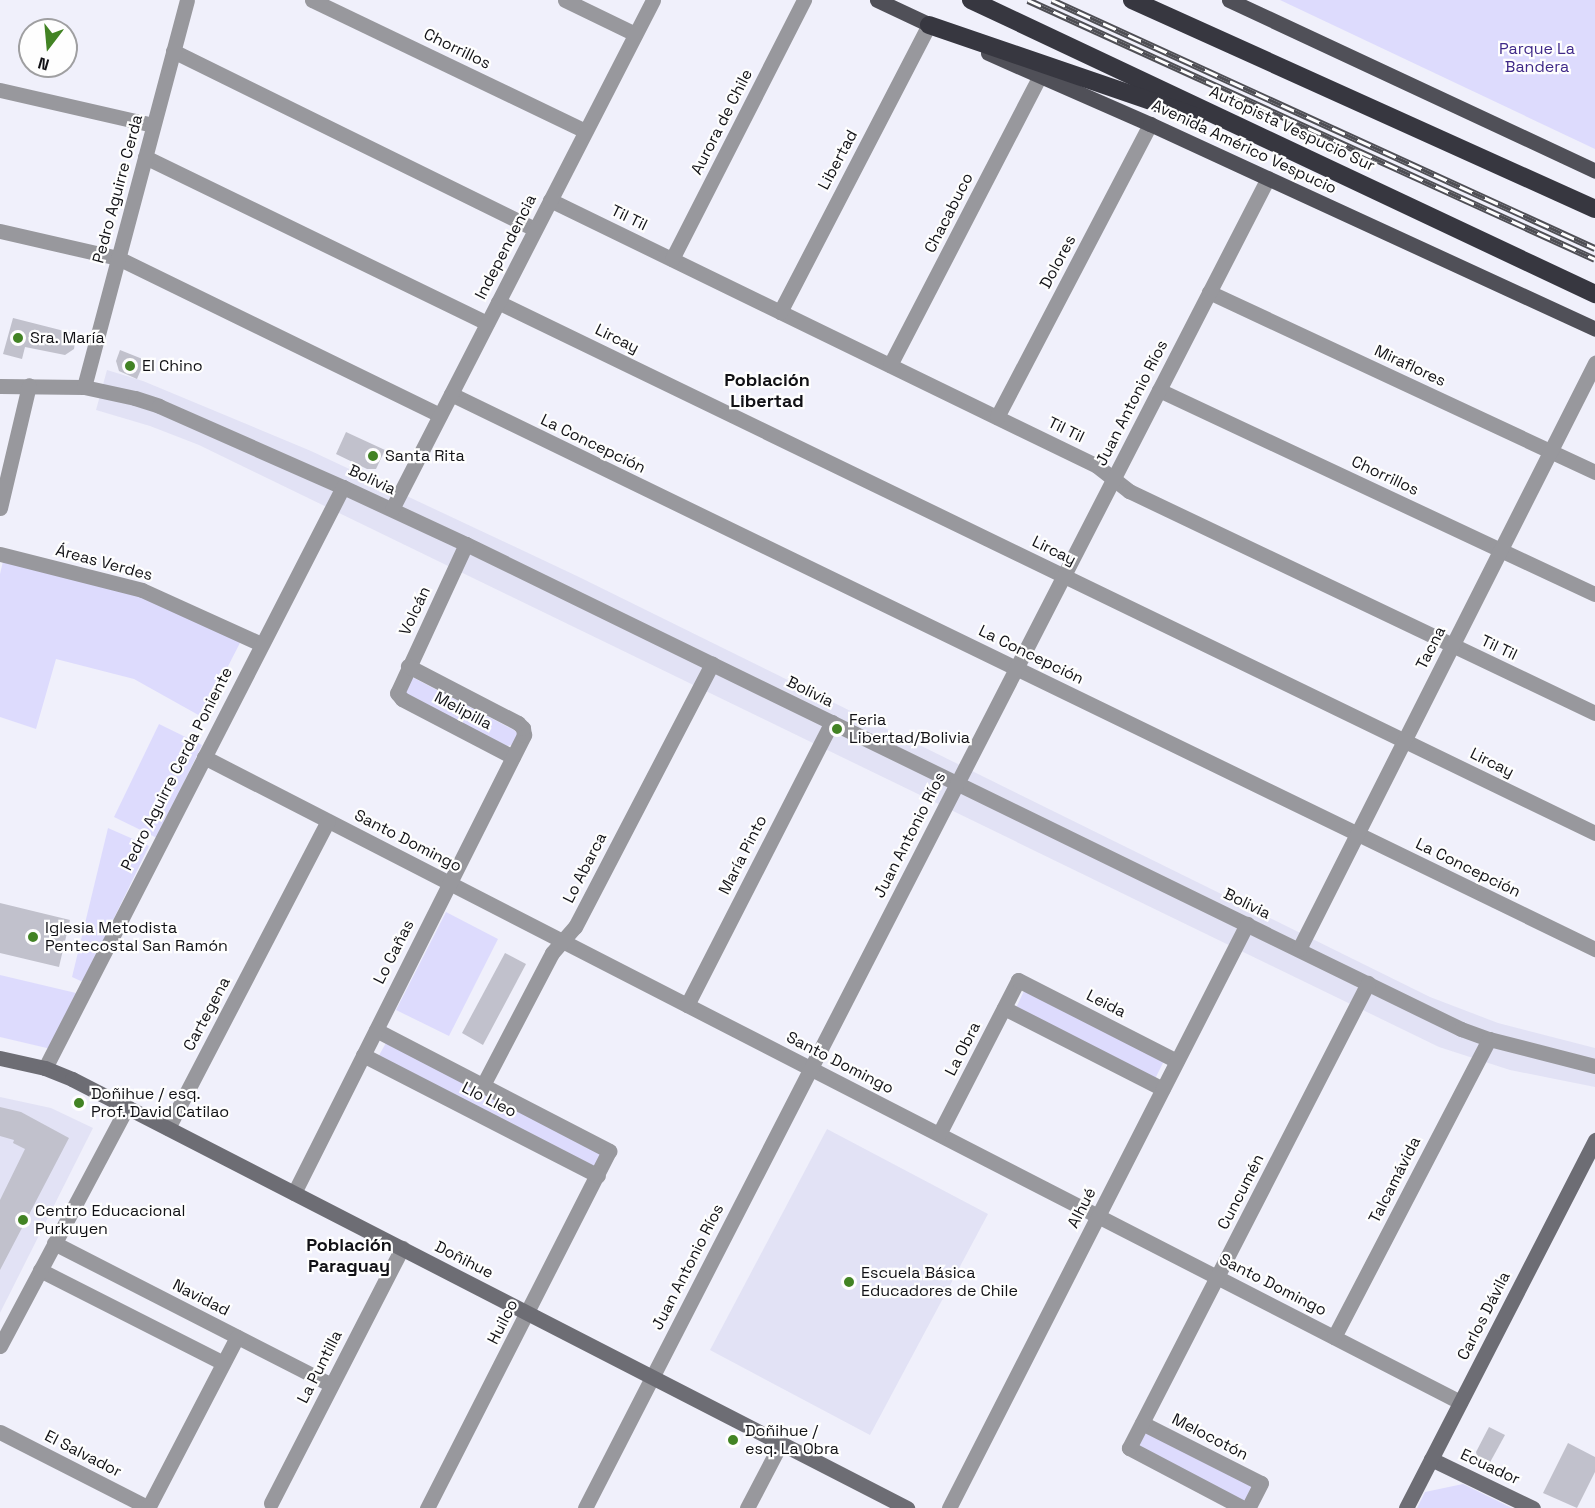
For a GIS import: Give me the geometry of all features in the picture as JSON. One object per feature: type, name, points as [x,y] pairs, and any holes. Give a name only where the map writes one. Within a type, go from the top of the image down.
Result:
[{"type":"highway","name":"Autopista Vespucio Sur","points":[[971,0],[1595,294]]},
{"type":"highway","points":[[1132,0],[1595,209]]},
{"type":"highway","points":[[1151,0],[1215,38]]},
{"type":"highway","points":[[929,25],[1293,151]]},
{"type":"main road","name":"Avenida Américo Vespucio","points":[[877,0],[1040,77],[1150,124],[1595,329]]},
{"type":"main road","points":[[1229,0],[1595,171]]},
{"type":"street","name":"Pedro Aguirre Cerda","points":[[84,387],[187,0]]},
{"type":"street","name":"Chorrillos","points":[[312,0],[585,131]]},
{"type":"street","points":[[566,0],[635,34]]},
{"type":"street","name":"Independencia","points":[[392,509],[653,0]]},
{"type":"street","name":"Aurora de Chile","points":[[672,259],[804,0]]},
{"type":"street","name":"Libertad","points":[[780,312],[929,25]]},
{"type":"street","points":[[173,51],[535,229]]},
{"type":"street","name":"Chacabuco","points":[[890,365],[1040,77]]},
{"type":"street","points":[[0,90],[153,125]]},
{"type":"street","name":"Dolores","points":[[997,417],[1150,124]]},
{"type":"street","points":[[145,157],[487,323]]},
{"type":"street","name":"Juan Antonio Ríos","points":[[585,1508],[1268,178]]},
{"type":"street","name":"Til Til","points":[[550,200],[1097,466],[1129,491],[1595,713]]},
{"type":"street","points":[[0,231],[118,258],[440,415]]},
{"type":"street","name":"Miraflores","points":[[1209,292],[1595,472]]},
{"type":"street","name":"Lircay","points":[[498,302],[1595,832]]},
{"type":"street","name":"Tacna","points":[[1299,949],[1595,363]]},
{"type":"street","points":[[0,508],[29,385]]},
{"type":"street","name":"Bolivia","points":[[0,386],[84,387],[126,395],[159,406],[466,544],[1461,1029],[1489,1039],[1595,1066]]},
{"type":"street","name":"Chorrillos","points":[[1159,390],[1595,594]]},
{"type":"street","name":"La Concepción","points":[[451,394],[1595,949]]},
{"type":"street","name":"Pedro Aguirre Cerda Poniente","points":[[45,1068],[342,487]]},
{"type":"street","name":"Volcán","points":[[397,693],[466,544]]},
{"type":"street","name":"Áreas Verdes","points":[[0,554],[141,590],[261,644]]},
{"type":"street","name":"Lo Abarca","points":[[483,1085],[552,953],[574,927],[712,664]]},
{"type":"street","name":"Melipilla","points":[[408,666],[523,728]]},
{"type":"street","name":"Melipilla","points":[[397,693],[402,699],[513,758]]},
{"type":"street","name":"María Pinto","points":[[687,1005],[832,722]]},
{"type":"street","name":"Lo Cañas","points":[[294,1193],[513,758],[524,735],[523,728]]},
{"type":"street","name":"Santo Domingo","points":[[204,757],[1460,1402]]},
{"type":"street","name":"Cartegena","points":[[168,1128],[328,821]]},
{"type":"street","name":"Alhué","points":[[949,1508],[1247,924]]},
{"type":"street","name":"Leida","points":[[1018,980],[1177,1061]]},
{"type":"street","name":"La Obra","points":[[939,1134],[1018,980]]},
{"type":"street","name":"Cuncumén","points":[[1243,1508],[1129,1448],[1368,983]]},
{"type":"street","points":[[1004,1008],[1163,1089]]},
{"type":"street","name":"Llo Lleo","points":[[376,1030],[609,1152]]},
{"type":"street","name":"Talcamávida","points":[[1334,1337],[1489,1039]]},
{"type":"street","name":"Llo Lleo","points":[[363,1055],[598,1176]]},
{"type":"street","name":"Doñihue","points":[[0,1058],[45,1068],[127,1107],[907,1508]]},
{"type":"street","points":[[0,1346],[127,1107]]},
{"type":"street","name":"Carlos Dávila","points":[[1406,1508],[1595,1140]]},
{"type":"street","name":"Huilco","points":[[427,1508],[609,1152]]},
{"type":"street","name":"Navidad","points":[[54,1244],[331,1385]]},
{"type":"street","name":"La Puntilla","points":[[271,1503],[402,1248]]},
{"type":"street","points":[[40,1270],[223,1364]]},
{"type":"street","points":[[148,1508],[237,1337]]},
{"type":"street","name":"Melocotón","points":[[1142,1423],[1261,1484],[1248,1508]]},
{"type":"street","name":"El Salvador","points":[[0,1432],[148,1508]]},
{"type":"street","points":[[747,1508],[781,1443]]},
{"type":"street","name":"Ecuador","points":[[1431,1459],[1533,1508]]},
{"type":"shaded area","name":"Feria Libertad/Bolivia","points":[[107,370],[143,381],[311,451],[579,577],[1430,997],[1498,1023],[1595,1048],[1595,1087],[1510,1070],[1439,1047],[199,445],[150,426],[96,410]]},
{"type":"shaded area","name":"Centro Educacional Purkuyen","points":[[0,1097],[51,1108],[93,1128],[0,1313]]},
{"type":"shaded area","name":"Escuela Básica Educadores de Chile","points":[[827,1129],[988,1214],[870,1435],[710,1350]]},
{"type":"green space","name":"Parque La Bandera","points":[[1280,0],[1595,0],[1595,149]]},
{"type":"green space","points":[[5,553],[140,587],[242,639],[202,717],[134,679],[56,659],[36,729],[0,717],[0,574]]},
{"type":"green space","points":[[414,678],[514,730],[518,734],[513,745],[507,746],[406,696],[403,690],[407,680]]},
{"type":"green space","points":[[159,724],[202,745],[157,838],[114,817]]},
{"type":"green space","points":[[108,828],[149,846],[83,982],[72,977]]},
{"type":"green space","points":[[446,912],[498,939],[449,1036],[396,1010]]},
{"type":"green space","points":[[0,975],[76,993],[51,1049],[0,1037]]},
{"type":"green space","points":[[1024,991],[1165,1059],[1155,1079],[1016,1008]]},
{"type":"green space","points":[[387,1041],[603,1153],[595,1170],[377,1059]]},
{"type":"green space","points":[[1145,1429],[1254,1485],[1245,1503],[1136,1447]]},
{"type":"green space","points":[[1463,1484],[1512,1508],[1417,1508],[1425,1492]]},
{"type":"building","points":[[13,318],[76,334],[74,349],[65,355],[25,347],[22,359],[3,354]]},
{"type":"building","name":"El Chino","points":[[120,350],[145,360],[137,379],[119,371],[116,361]]},
{"type":"building","points":[[346,432],[385,450],[376,469],[367,469],[336,454]]},
{"type":"building","name":"Iglesia Metodista Pentecostal San Ramón","points":[[0,903],[70,920],[59,967],[0,953]]},
{"type":"building","points":[[505,953],[526,964],[483,1045],[462,1033]]},
{"type":"building","points":[[0,1107],[21,1112],[69,1138],[0,1270],[0,1200],[25,1149],[13,1143],[14,1140],[0,1136]]},
{"type":"building","points":[[1489,1427],[1505,1435],[1488,1466],[1478,1461],[1476,1452]]},
{"type":"building","points":[[1568,1443],[1595,1457],[1595,1472],[1577,1508],[1543,1493]]},
{"type":"railway","points":[[1028,0],[1595,259]]},
{"type":"railway","points":[[1052,0],[1595,248]]},
{"type":"place","name":"Sra. María","points":[[18,338]]},
{"type":"place","name":"El Chino","points":[[130,366]]},
{"type":"place","name":"Santa Rita","points":[[373,456]]},
{"type":"place","name":"Feria Libertad/Bolivia","points":[[837,729]]},
{"type":"place","name":"Iglesia Metodista Pentecostal San Ramón","points":[[33,937]]},
{"type":"place","name":"Doñihue / esq. Prof. David Catilao","points":[[79,1103]]},
{"type":"place","name":"Centro Educacional Purkuyen","points":[[23,1220]]},
{"type":"place","name":"Escuela Básica Educadores de Chile","points":[[849,1282]]},
{"type":"place","name":"Doñihue / esq. La Obra","points":[[733,1440]]},
{"type":"district","name":"Población Libertad","points":[[767,391]]},
{"type":"district","name":"Población Paraguay","points":[[349,1256]]}]
